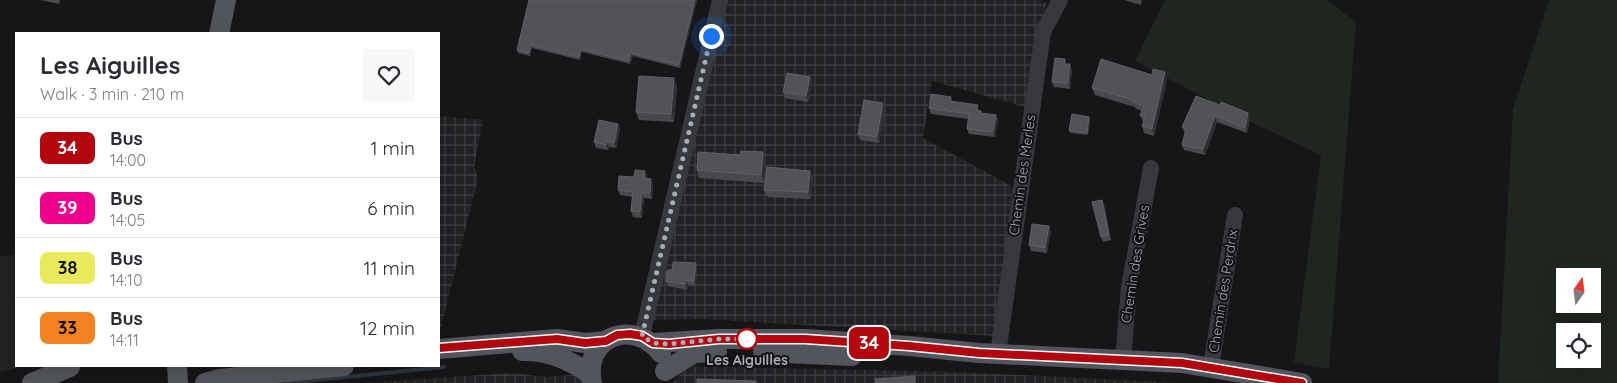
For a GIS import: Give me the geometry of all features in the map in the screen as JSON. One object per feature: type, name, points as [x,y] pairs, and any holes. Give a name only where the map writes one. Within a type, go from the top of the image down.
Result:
[{"type":"main road","points":[[219,32],[226,0]]},
{"type":"main road","points":[[591,378],[591,361],[597,350],[606,341],[617,335],[630,334],[647,340],[805,339],[909,346],[988,354],[1182,363],[1302,383]]},
{"type":"main road","points":[[440,348],[557,339],[585,343],[606,341]]},
{"type":"main road","points":[[647,340],[660,353],[664,377],[694,353],[707,352],[739,351],[866,356],[988,354]]},
{"type":"main road","points":[[440,357],[532,351],[570,360],[591,378]]},
{"type":"main road","points":[[1123,361],[1244,383]]},
{"type":"main road","points":[[32,383],[68,367]]},
{"type":"main road","points":[[69,383],[70,367]]},
{"type":"main road","points":[[176,367],[178,383]]},
{"type":"main road","points":[[205,383],[220,379],[334,367]]},
{"type":"street","points":[[647,340],[720,0]]},
{"type":"street","name":"Chemin des Merles","points":[[988,354],[1042,32],[1060,0]]},
{"type":"street","name":"Chemin des Grives","points":[[1123,361],[1129,287],[1151,168]]},
{"type":"street","name":"Chemin des Perdrix","points":[[1211,367],[1235,215]]},
{"type":"shaded area","points":[[721,0],[1039,0],[1046,3],[1025,107],[932,81],[923,138],[1017,189],[996,336],[703,319],[648,320]]},
{"type":"shaded area","points":[[1165,0],[1327,0],[1356,22],[1329,369],[1294,362],[1321,155],[1257,125],[1135,61]]},
{"type":"shaded area","points":[[1549,0],[1617,0],[1617,383],[1498,383],[1513,109]]},
{"type":"shaded area","points":[[440,116],[483,120],[474,167],[478,178],[440,332]]},
{"type":"shaded area","points":[[15,254],[15,367],[21,367],[0,372],[0,257]]},
{"type":"shaded area","points":[[686,366],[958,372],[1180,383],[673,383]]},
{"type":"shaded area","points":[[510,373],[546,377],[585,374],[589,383],[366,383]]},
{"type":"building","points":[[529,0],[695,0],[679,65],[631,53],[629,61],[581,49],[579,57],[531,45],[529,53],[517,50]]},
{"type":"building","points":[[1055,58],[1065,59],[1065,64],[1070,64],[1068,83],[1052,82]]},
{"type":"building","points":[[1101,59],[1152,75],[1153,69],[1165,72],[1152,129],[1142,126],[1145,117],[1140,115],[1144,106],[1133,102],[1134,100],[1092,88]]},
{"type":"building","points":[[787,73],[810,77],[806,96],[783,92]]},
{"type":"building","points":[[639,76],[674,78],[671,114],[636,112]]},
{"type":"building","points":[[931,94],[951,97],[950,101],[978,105],[977,110],[981,111],[981,113],[996,115],[993,132],[967,129],[969,114],[929,108]]},
{"type":"building","points":[[1196,96],[1220,105],[1221,102],[1248,113],[1245,128],[1215,116],[1203,149],[1182,145],[1186,129],[1182,127]]},
{"type":"building","points":[[864,100],[883,103],[877,137],[858,134]]},
{"type":"building","points":[[1072,114],[1089,117],[1087,133],[1069,130]]},
{"type":"building","points":[[599,120],[618,124],[614,143],[607,141],[606,145],[594,142]]},
{"type":"building","points":[[741,151],[763,152],[761,175],[697,170],[698,152],[740,155]]},
{"type":"building","points":[[767,167],[810,171],[808,192],[764,190]]},
{"type":"building","points":[[635,170],[645,171],[644,178],[651,179],[650,193],[642,193],[640,212],[631,211],[633,192],[618,190],[619,176],[634,177]]},
{"type":"building","points":[[1102,200],[1109,235],[1101,237],[1092,202]]},
{"type":"building","points":[[1032,224],[1049,226],[1045,248],[1029,245]]},
{"type":"building","points":[[673,262],[696,263],[694,281],[686,280],[685,284],[666,281],[667,270],[672,270]]},
{"type":"building","points":[[915,376],[915,383],[876,383],[875,379]]},
{"type":"building","points":[[697,379],[756,381],[756,383],[697,383]]},
{"type":"waterway","points":[[287,383],[444,367]]},
{"type":"bus line","name":"34","points":[[440,348],[557,339],[585,343],[606,341],[617,335],[630,334],[642,336],[653,343],[669,344],[719,339],[805,339],[979,353],[1182,363],[1302,383]]},
{"type":"place","name":"Les Aiguilles","points":[[747,339]]},
{"type":"route","points":[[711,36],[642,336],[653,343],[669,344],[719,339],[747,339]]}]
